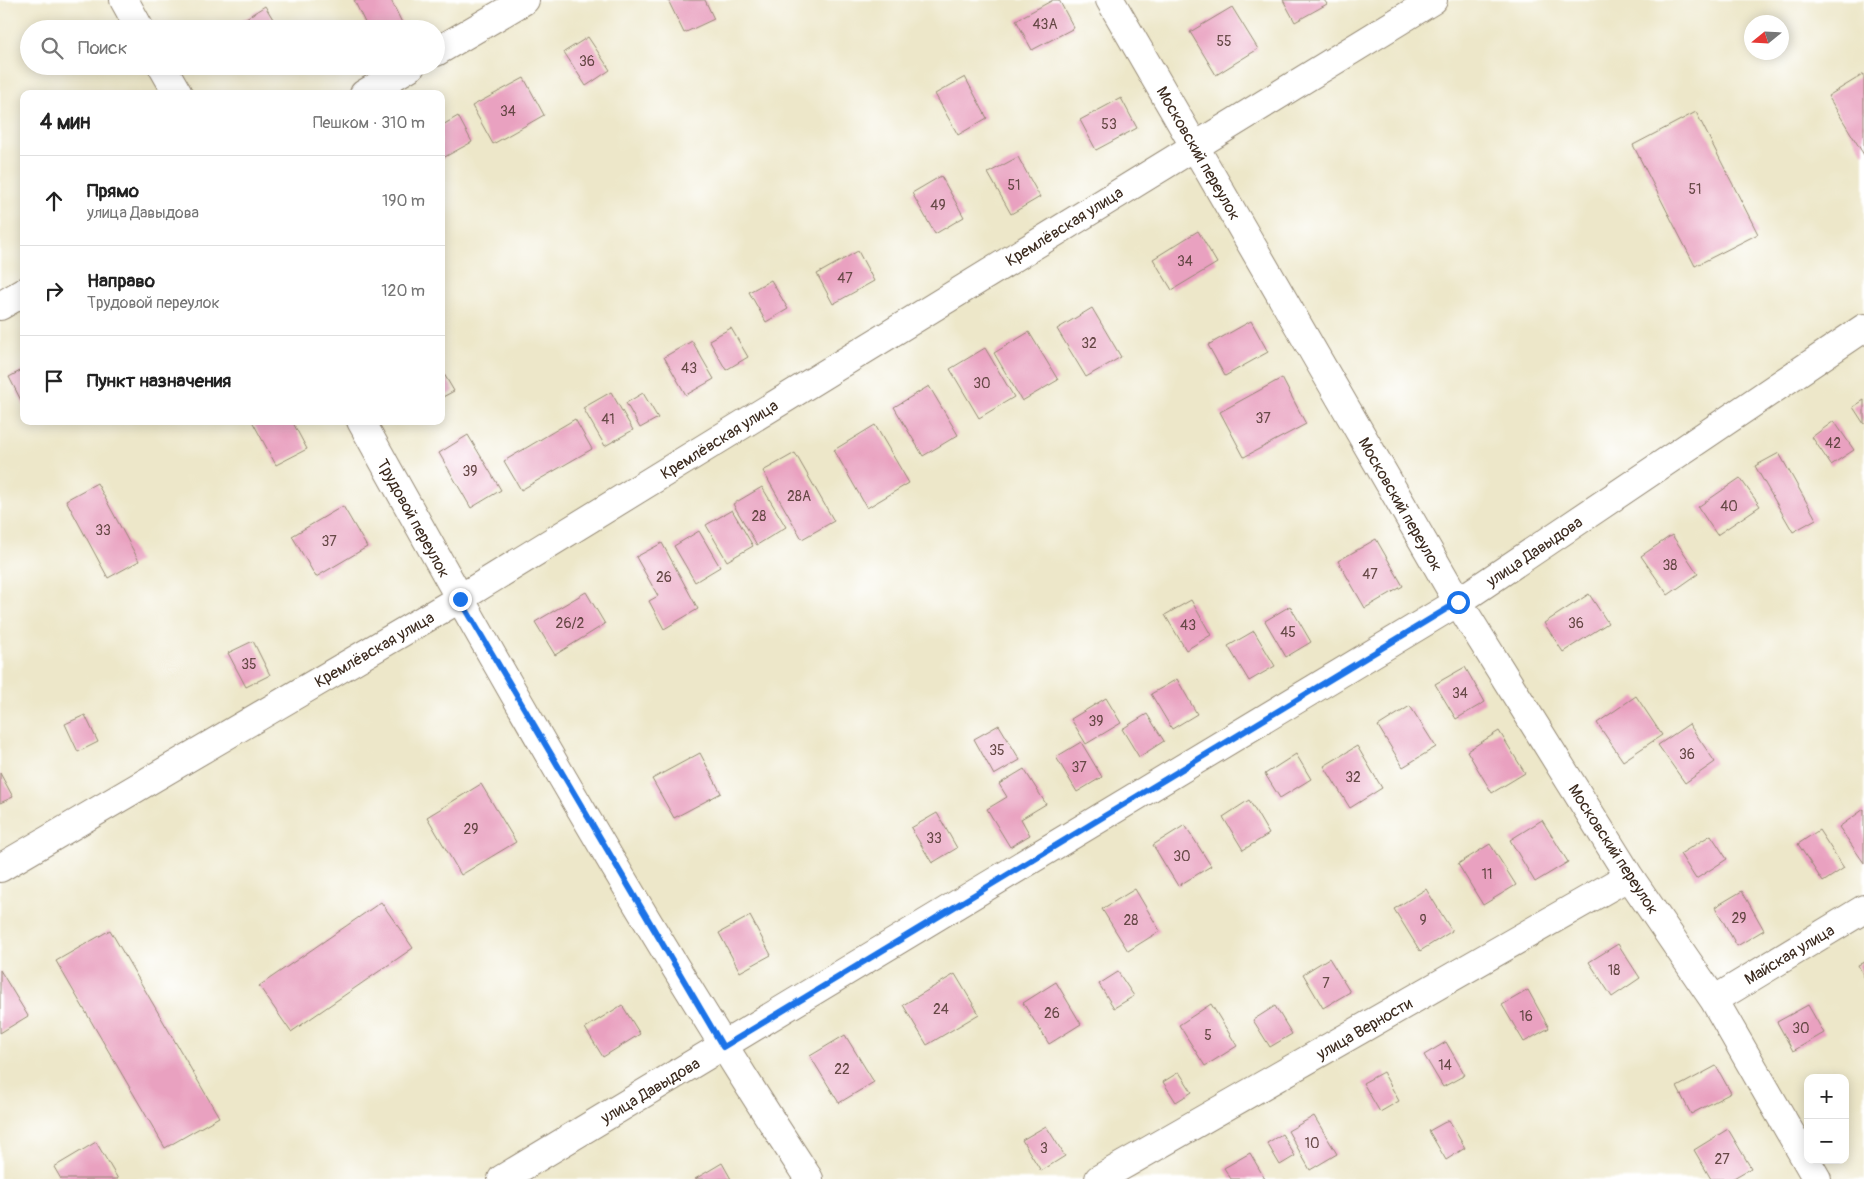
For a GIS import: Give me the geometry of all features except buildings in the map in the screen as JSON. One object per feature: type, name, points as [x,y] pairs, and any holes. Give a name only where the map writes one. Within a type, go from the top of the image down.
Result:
[{"type":"street","points":[[124,0],[135,20]]},
{"type":"street","points":[[445,47],[524,0]]},
{"type":"street","name":"Московский переулок","points":[[1110,0],[1458,602],[1629,876],[1714,1000],[1804,1175]]},
{"type":"street","name":"Кремлёвская улица","points":[[0,868],[460,599],[1433,0]]},
{"type":"street","points":[[167,75],[176,90]]},
{"type":"street","points":[[371,90],[396,75]]},
{"type":"street","points":[[0,306],[20,294]]},
{"type":"street","name":"улица Давыдова","points":[[502,1179],[1458,602],[1864,328]]},
{"type":"street","name":"Трудовой переулок","points":[[363,425],[460,599],[723,1047],[809,1179]]},
{"type":"street","name":"улица Верности","points":[[1100,1179],[1629,876]]},
{"type":"street","name":"Майская улица","points":[[1714,1000],[1864,909]]},
{"type":"route","points":[[460,599],[723,1047],[1458,602]]}]
